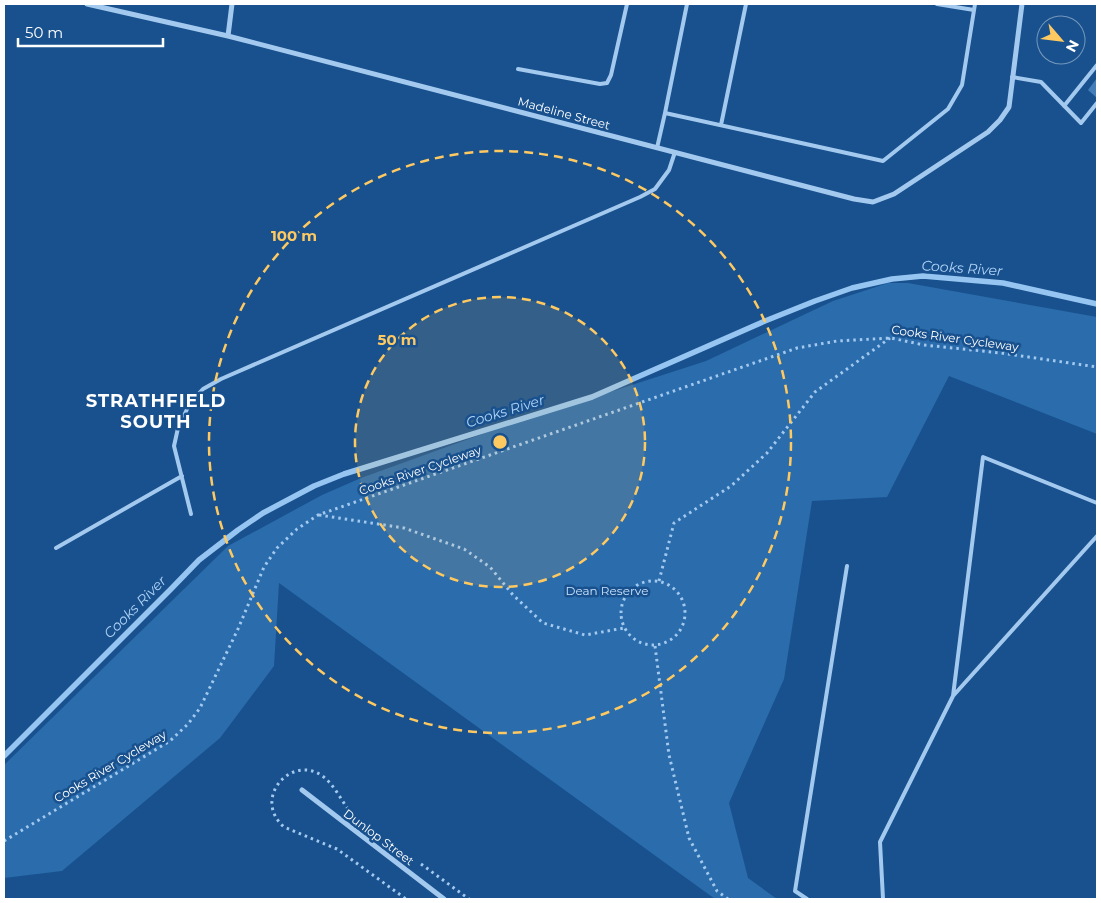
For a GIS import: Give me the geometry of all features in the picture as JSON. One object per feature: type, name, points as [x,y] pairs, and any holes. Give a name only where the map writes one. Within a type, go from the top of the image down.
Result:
[{"type":"street","name":"Madeline Street","points":[[88,4],[228,36],[854,199],[873,202],[894,194],[988,132],[1000,120],[1008,107],[1012,77]]},
{"type":"street","points":[[228,36],[232,4]]},
{"type":"street","points":[[1012,77],[1022,4]]},
{"type":"street","name":"Dunlop Street","points":[[302,790],[444,899]]},
{"type":"lane","points":[[518,69],[600,84],[607,83],[611,75],[627,4]]},
{"type":"lane","points":[[657,148],[687,4]]},
{"type":"lane","points":[[721,125],[746,4]]},
{"type":"lane","points":[[937,4],[974,10]]},
{"type":"lane","points":[[665,113],[883,161],[948,110],[962,84],[975,4]]},
{"type":"lane","points":[[1064,106],[1097,65]]},
{"type":"lane","points":[[1012,77],[1041,82],[1081,124],[1097,103]]},
{"type":"lane","points":[[191,514],[174,446],[178,428],[190,403],[203,389],[221,379],[640,197],[655,188],[669,170],[675,152]]},
{"type":"lane","points":[[953,696],[983,458],[1097,503]]},
{"type":"lane","points":[[56,548],[182,476]]},
{"type":"lane","points":[[883,899],[880,842],[953,696],[1097,536]]},
{"type":"lane","points":[[807,899],[795,891],[847,566]]},
{"type":"path","name":"Cooks River Cycleway","points":[[4,841],[170,741],[188,724],[200,708],[238,628],[264,567],[278,548],[297,529],[318,515],[797,348],[837,341],[891,338],[924,344],[1097,366]]},
{"type":"path","points":[[659,581],[674,523],[731,486],[767,453],[815,392],[891,338]]},
{"type":"path","points":[[318,515],[404,528],[464,549],[490,567],[513,595],[543,623],[585,635],[624,628]]},
{"type":"path","points":[[648,580],[659,581],[677,590],[683,599],[686,609],[685,620],[674,638],[666,643],[655,646],[637,642],[629,636],[624,628],[621,618],[624,598],[638,584],[648,580]]},
{"type":"path","points":[[655,646],[669,755],[689,838],[717,891],[728,899]]},
{"type":"green space","name":"Dean Reserve","points":[[888,283],[908,283],[1097,317],[1097,434],[949,376],[887,497],[812,501],[784,679],[729,803],[748,878],[777,899],[715,899],[279,583],[274,666],[220,738],[62,871],[4,878],[4,765],[228,546],[322,495],[361,478],[499,428],[706,361],[833,301]]},
{"type":"building","points":[[1097,78],[1097,98],[1088,90]]},
{"type":"waterway","name":"Cooks River","points":[[4,756],[199,560],[263,513],[314,486],[344,474],[592,397],[765,321],[852,288],[892,279],[923,276],[1003,283],[1097,304]]},
{"type":"district","name":"STRATHFIELD SOUTH","points":[[156,411]]}]
